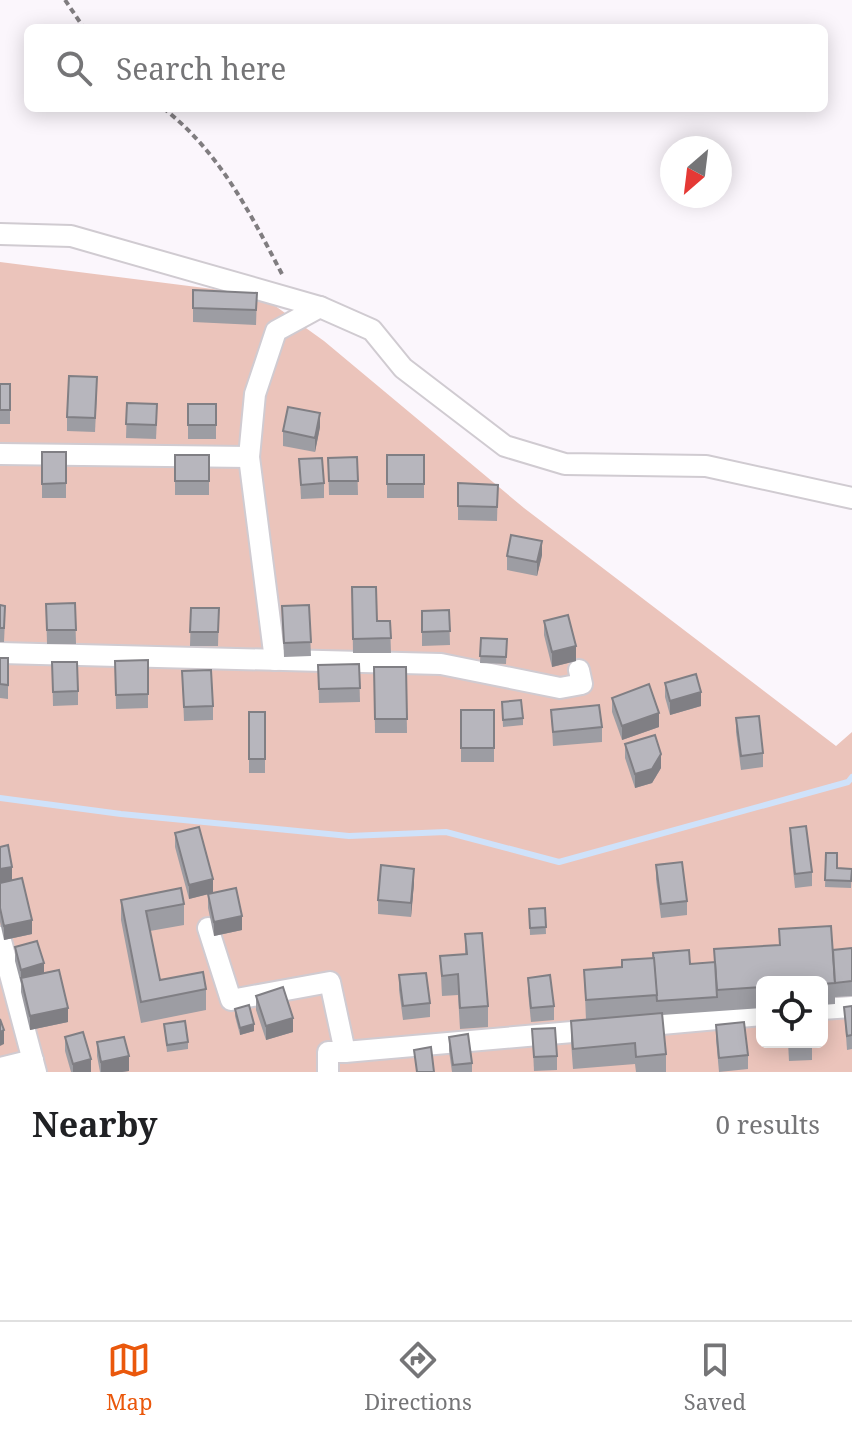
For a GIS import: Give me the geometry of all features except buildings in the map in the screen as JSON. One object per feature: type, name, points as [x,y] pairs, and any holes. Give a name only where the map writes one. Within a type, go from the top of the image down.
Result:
[{"type":"street","points":[[0,234],[71,236],[320,307],[372,330],[403,368],[505,446],[565,464],[706,466],[852,498]]},
{"type":"street","points":[[275,660],[249,457],[255,394],[276,331],[320,307]]},
{"type":"street","points":[[0,454],[249,457]]},
{"type":"street","points":[[0,653],[441,664],[560,688],[582,684],[579,670]]},
{"type":"street","points":[[208,928],[231,1000],[330,982],[364,1072]]},
{"type":"street","points":[[0,937],[35,1066],[0,1068]]},
{"type":"street","points":[[828,1009],[852,1007]]},
{"type":"street","points":[[328,1072],[328,1052],[756,1016]]},
{"type":"path","points":[[65,0],[81,24]]},
{"type":"path","points":[[168,112],[190,129],[239,193],[295,300]]},
{"type":"shaded area","points":[[0,262],[260,295],[324,341],[524,508],[836,746],[852,732],[852,1072],[0,1072]]},
{"type":"waterway","points":[[0,798],[121,814],[349,836],[446,832],[559,862],[848,782],[852,777]]}]
